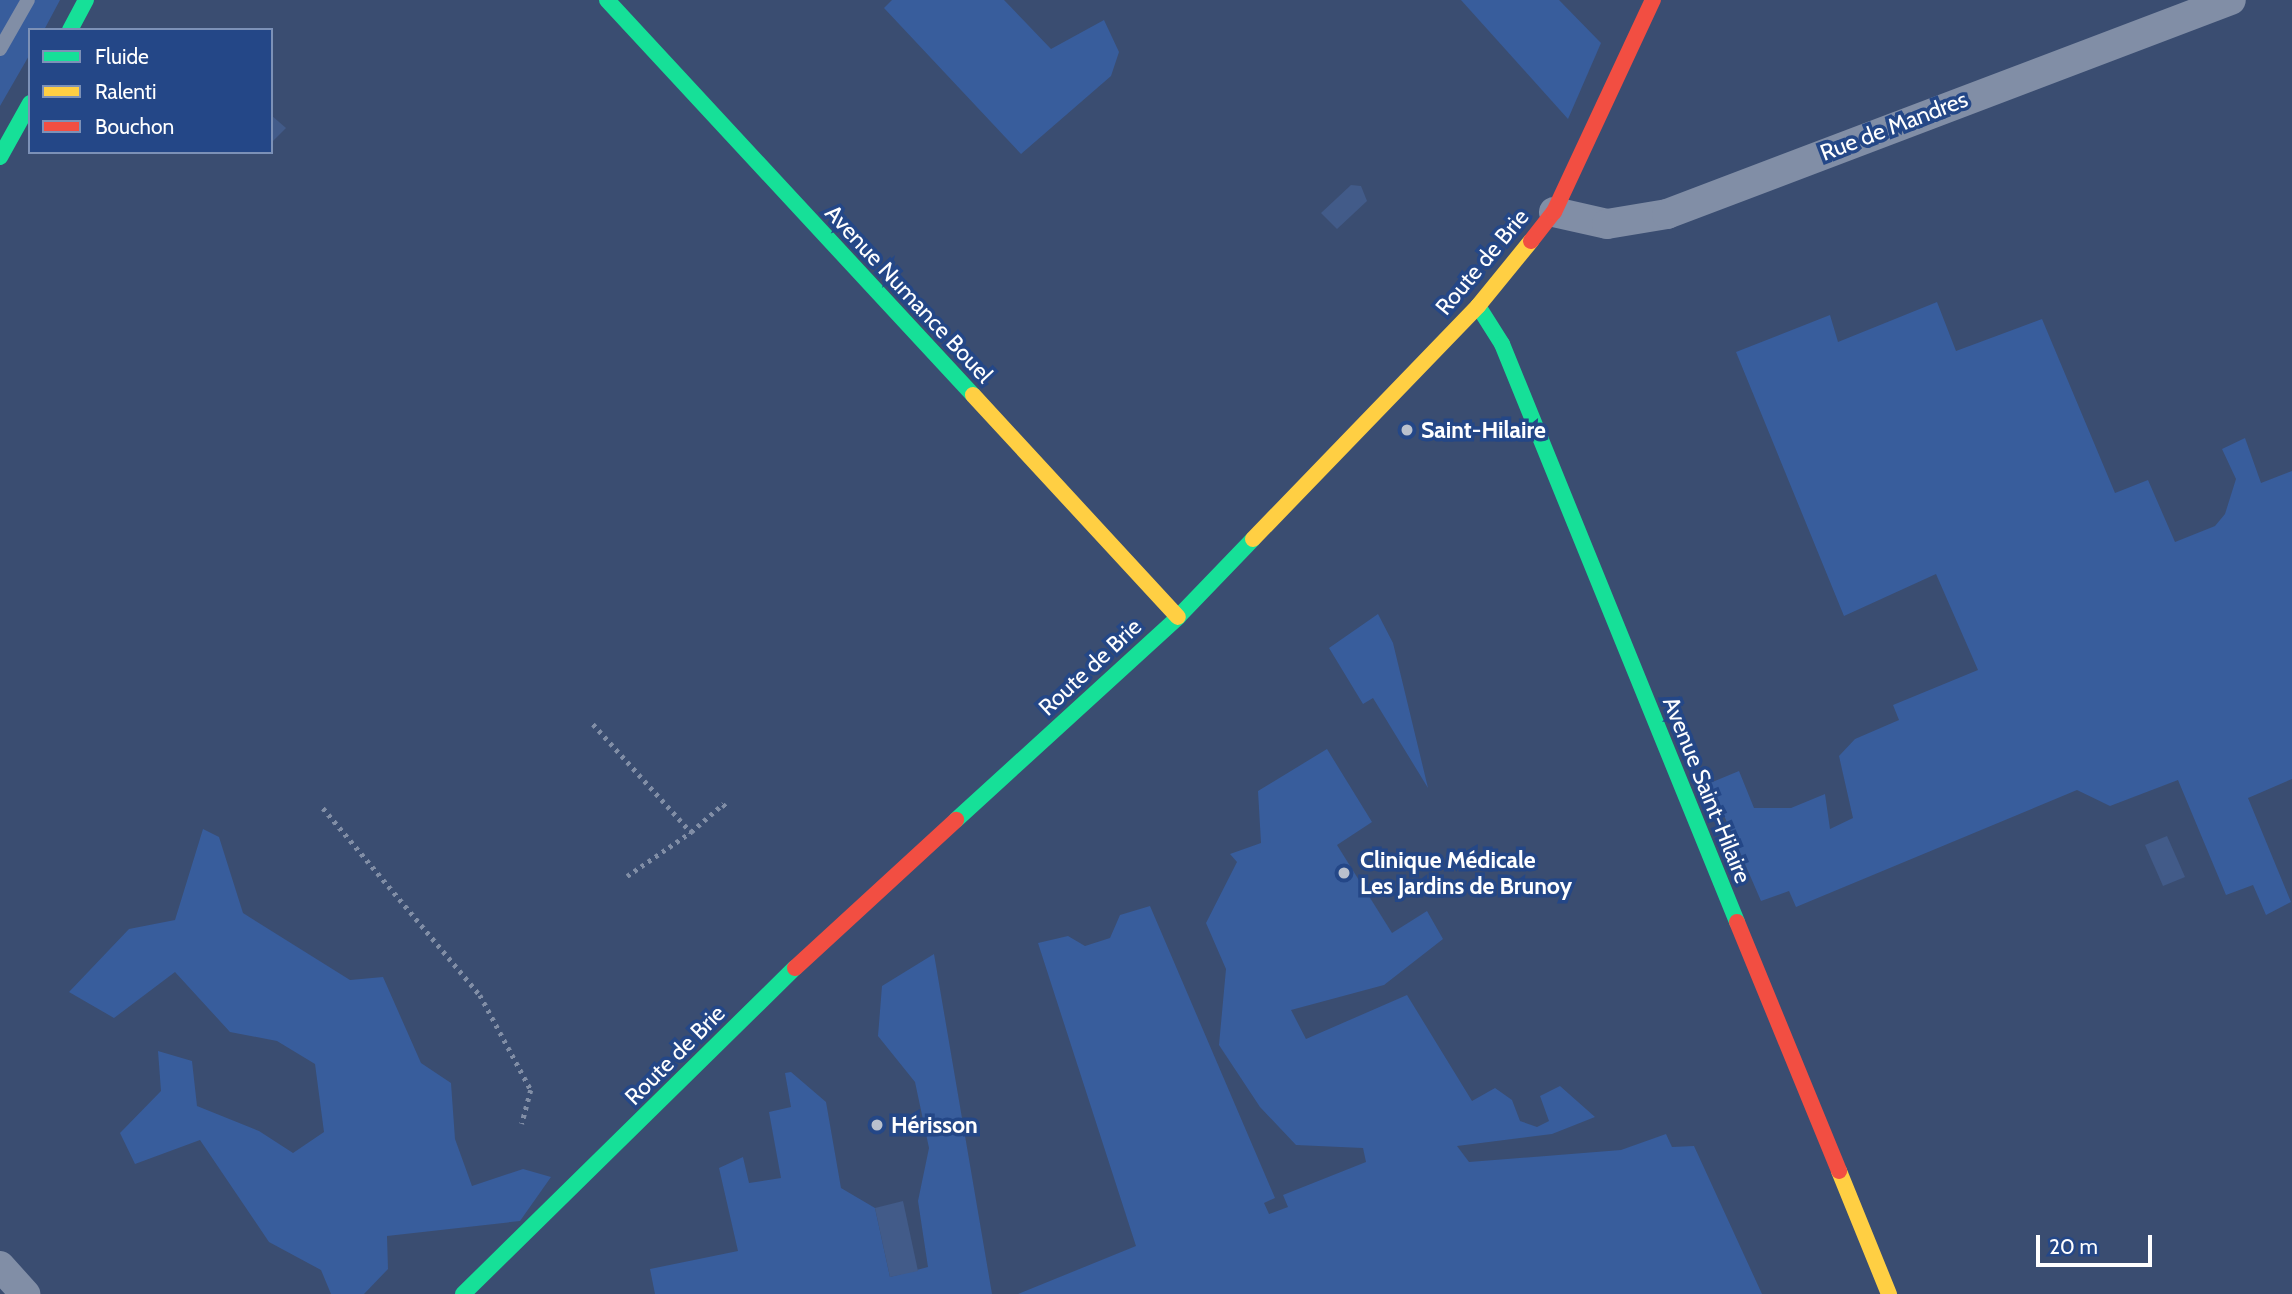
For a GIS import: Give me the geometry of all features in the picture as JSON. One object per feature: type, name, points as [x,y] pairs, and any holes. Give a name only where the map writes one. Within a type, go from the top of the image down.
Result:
[{"type":"street","points":[[71,28],[86,0]]},
{"type":"street","name":"Avenue Numance Bouel","points":[[607,0],[1178,617]]},
{"type":"street","name":"Route de Brie","points":[[463,1294],[817,947],[1178,617],[1478,306],[1554,212],[1653,0]]},
{"type":"street","name":"Rue de Mandres","points":[[1554,212],[1607,224],[1667,214],[2231,0]]},
{"type":"street","points":[[0,157],[28,107]]},
{"type":"street","name":"Avenue Saint-Hilaire","points":[[1478,306],[1502,344],[1889,1294]]},
{"type":"street","points":[[0,1266],[25,1294]]},
{"type":"lane","points":[[0,49],[28,0]]},
{"type":"path","points":[[593,724],[691,832]]},
{"type":"path","points":[[627,876],[691,832],[723,804],[727,808]]},
{"type":"path","points":[[323,808],[480,995],[531,1090],[522,1124]]},
{"type":"shaded area","points":[[0,0],[60,0],[45,28],[28,28],[28,57],[0,106]]},
{"type":"shaded area","points":[[892,0],[1004,0],[1051,49],[1104,20],[1119,52],[1111,76],[1021,154],[884,8]]},
{"type":"shaded area","points":[[1461,0],[1559,0],[1601,43],[1568,119]]},
{"type":"shaded area","points":[[273,117],[286,128],[273,141]]},
{"type":"shaded area","points":[[1351,185],[1361,186],[1367,201],[1337,229],[1321,213]]},
{"type":"shaded area","points":[[1937,302],[1956,351],[2042,319],[2115,493],[2148,480],[2175,542],[2215,526],[2225,514],[2236,479],[2222,449],[2245,438],[2261,483],[2292,471],[2292,779],[2248,798],[2291,902],[2266,915],[2253,885],[2226,895],[2178,780],[2110,806],[2077,790],[1796,907],[1789,891],[1761,901],[1710,783],[1739,771],[1754,808],[1791,808],[1825,794],[1830,829],[1853,818],[1839,756],[1855,739],[1899,720],[1893,705],[1978,670],[1936,574],[1844,616],[1736,352],[1830,315],[1838,342]]},
{"type":"shaded area","points":[[1378,614],[1393,643],[1428,788],[1373,698],[1363,704],[1329,648]]},
{"type":"shaded area","points":[[1327,749],[1372,822],[1337,845],[1392,933],[1427,911],[1443,939],[1384,985],[1291,1010],[1306,1039],[1407,995],[1472,1101],[1495,1088],[1512,1100],[1520,1121],[1537,1127],[1549,1121],[1540,1096],[1560,1086],[1595,1117],[1552,1134],[1457,1146],[1469,1162],[1621,1150],[1666,1134],[1672,1147],[1694,1146],[1762,1294],[1018,1294],[1136,1246],[1038,943],[1068,936],[1085,946],[1110,938],[1120,915],[1150,906],[1275,1198],[1264,1203],[1269,1214],[1288,1207],[1283,1195],[1366,1162],[1363,1148],[1296,1145],[1260,1107],[1219,1045],[1226,969],[1206,923],[1237,862],[1230,854],[1261,843],[1258,791]]},
{"type":"shaded area","points":[[203,829],[219,837],[243,913],[350,980],[383,977],[421,1063],[451,1083],[455,1139],[472,1186],[523,1169],[551,1177],[520,1221],[387,1236],[388,1269],[364,1294],[331,1294],[321,1270],[269,1242],[200,1140],[135,1164],[120,1133],[161,1091],[158,1051],[192,1061],[197,1106],[259,1131],[293,1153],[324,1132],[315,1064],[277,1041],[230,1032],[175,972],[114,1018],[69,992],[129,929],[175,920]]},
{"type":"shaded area","points":[[2167,836],[2185,877],[2163,886],[2145,845]]},
{"type":"shaded area","points":[[934,954],[992,1294],[655,1294],[650,1269],[738,1251],[719,1168],[743,1157],[749,1183],[781,1178],[769,1112],[791,1107],[785,1073],[791,1072],[826,1102],[841,1188],[875,1208],[890,1277],[928,1267],[918,1201],[929,1148],[915,1082],[878,1036],[882,986]]},
{"type":"shaded area","points":[[903,1201],[918,1271],[890,1277],[875,1208]]},
{"type":"traffic: fast","points":[[71,28],[86,0]]},
{"type":"traffic: fast","points":[[607,0],[973,395]]},
{"type":"traffic: fast","points":[[0,157],[28,107]]},
{"type":"traffic: fast","points":[[1478,306],[1502,344],[1737,922]]},
{"type":"traffic: fast","points":[[956,820],[1178,617],[1253,539]]},
{"type":"traffic: fast","points":[[463,1294],[795,968]]},
{"type":"traffic: slow","points":[[1253,539],[1478,306],[1531,241]]},
{"type":"traffic: slow","points":[[973,395],[1178,617]]},
{"type":"traffic: slow","points":[[1839,1171],[1889,1294]]},
{"type":"traffic: jam","points":[[1531,241],[1554,212],[1653,0]]},
{"type":"traffic: jam","points":[[795,968],[956,820]]},
{"type":"traffic: jam","points":[[1737,922],[1839,1171]]},
{"type":"place","name":"Saint-Hilaire","points":[[1407,430]]},
{"type":"place","name":"Clinique Médicale Les Jardins de Brunoy","points":[[1344,873]]},
{"type":"place","name":"Hérisson","points":[[877,1125]]}]
